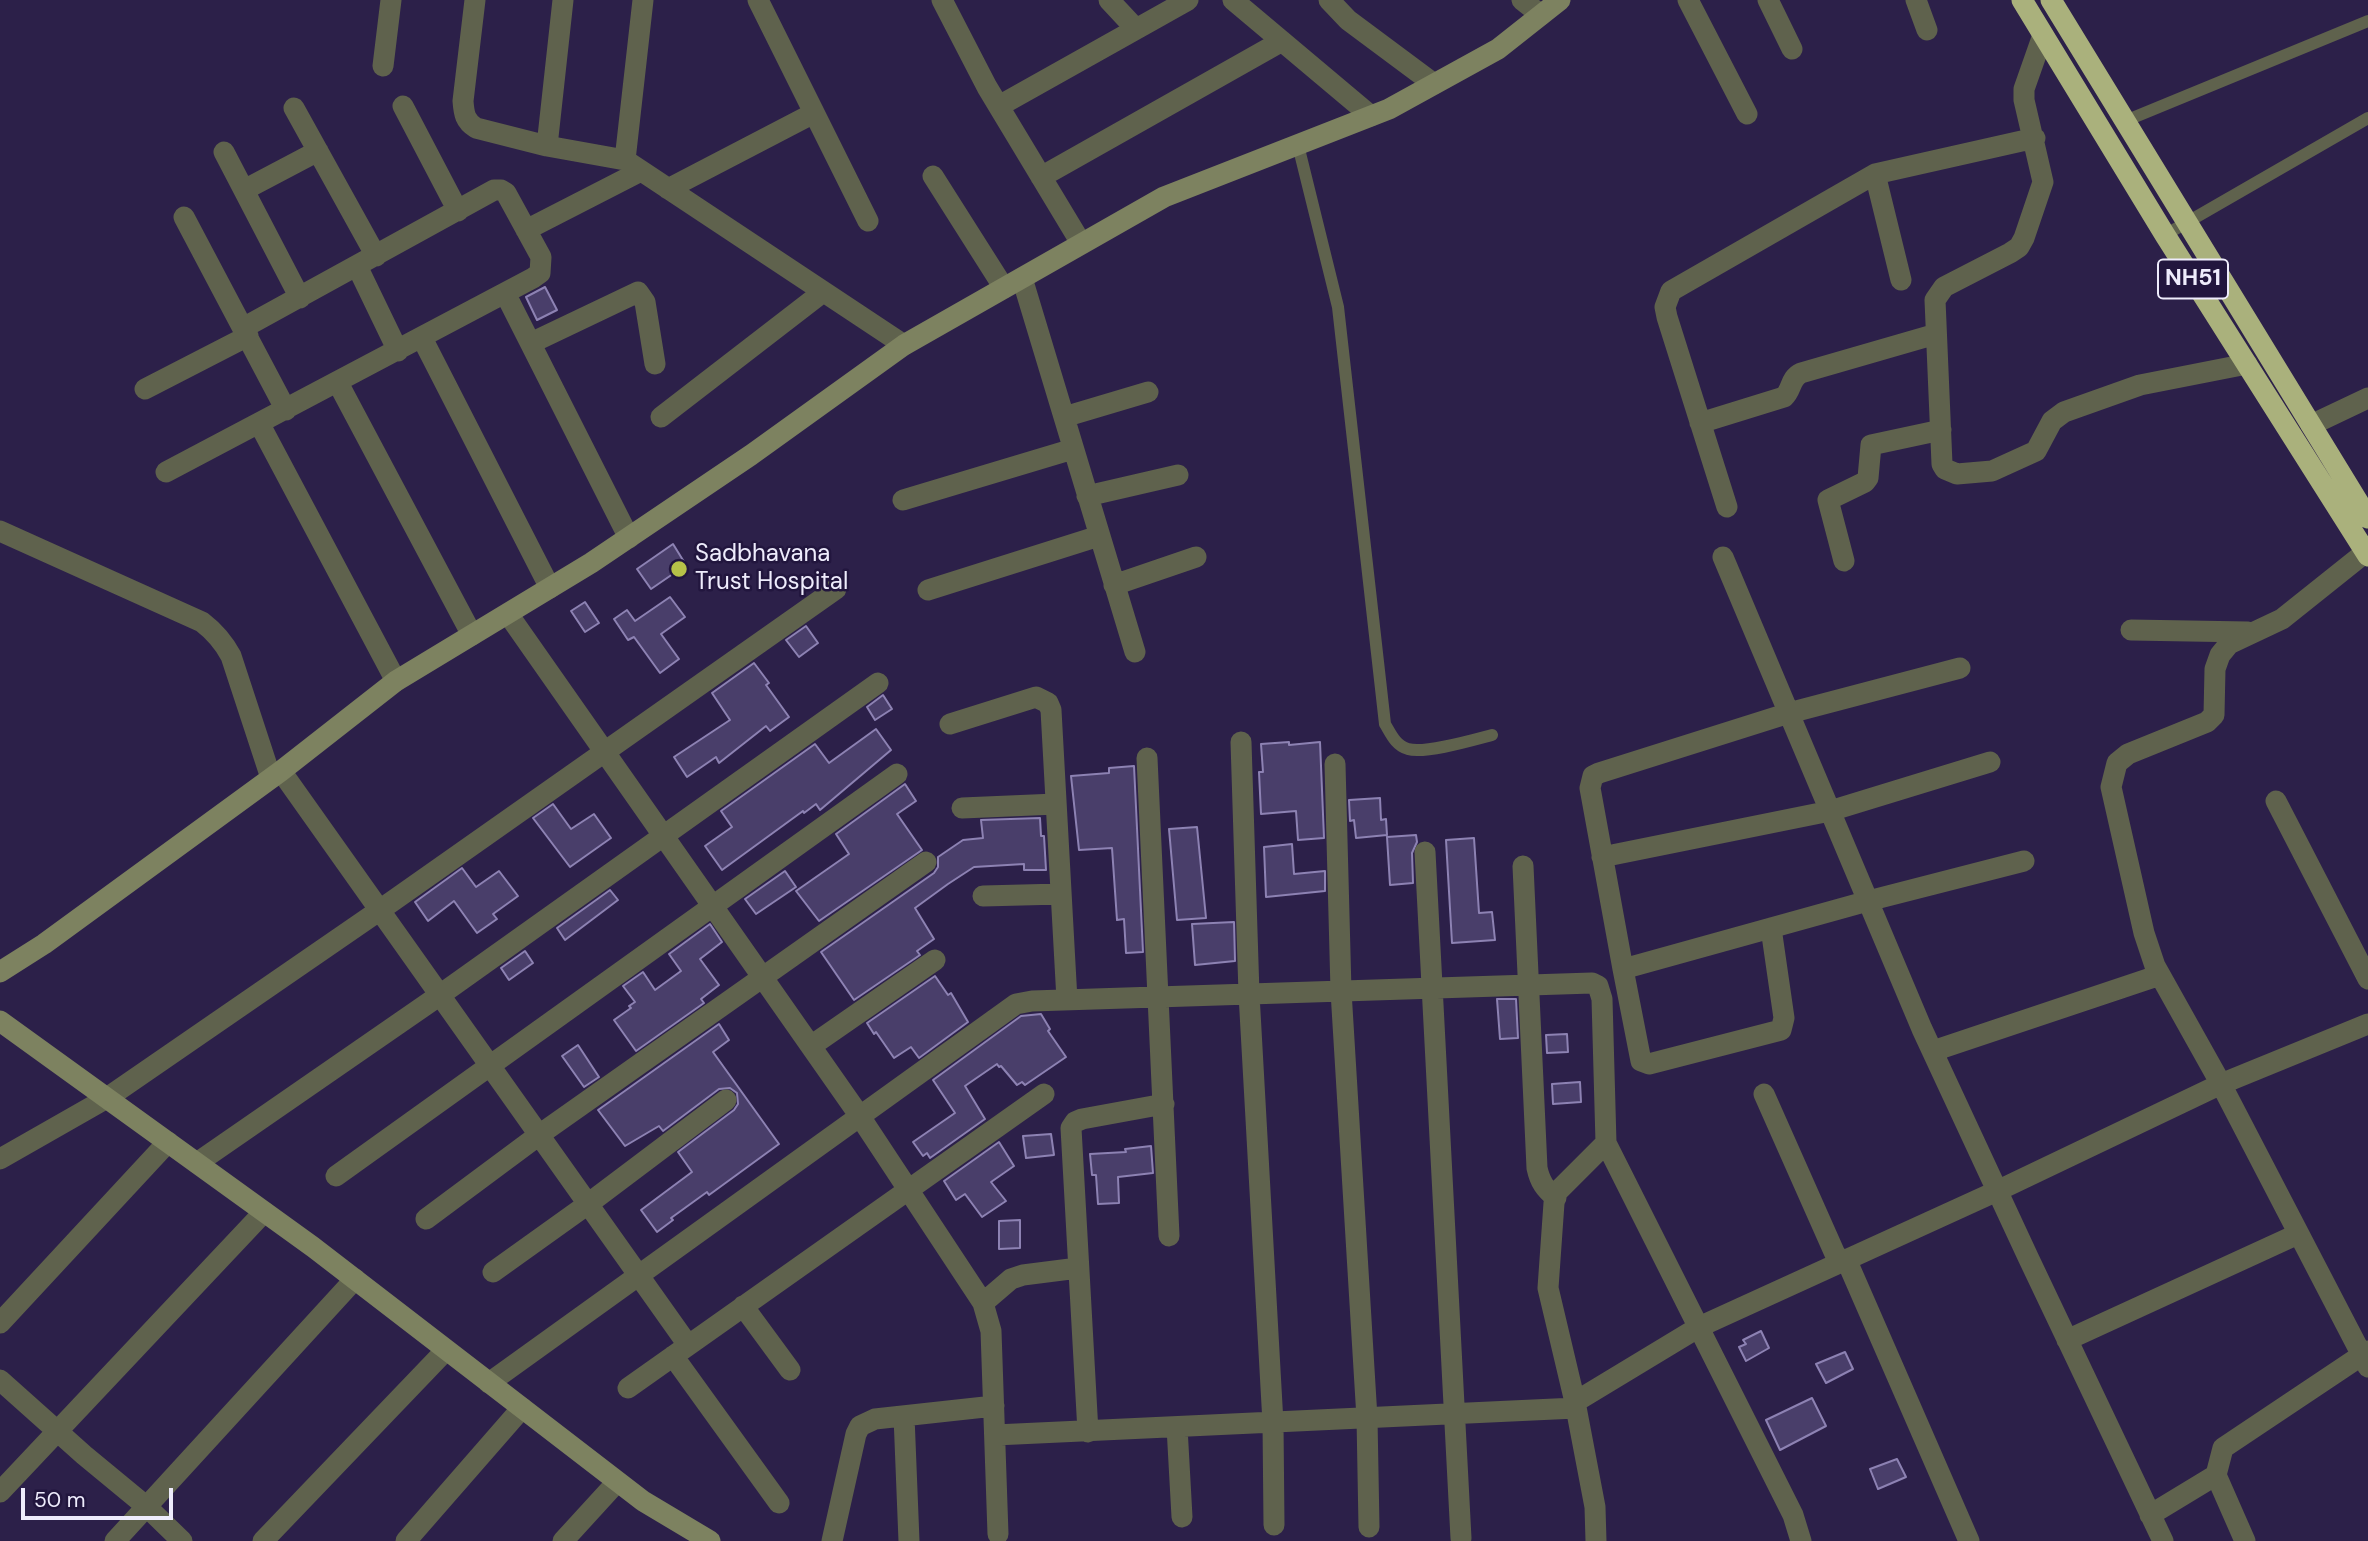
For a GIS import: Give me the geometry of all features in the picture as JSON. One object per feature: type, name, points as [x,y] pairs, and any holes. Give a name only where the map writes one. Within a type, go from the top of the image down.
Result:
[{"type":"highway","name":"NH51","points":[[2022,0],[2165,235],[2367,554]]},
{"type":"highway","name":"NH51","points":[[2055,1],[2125,121],[2368,518]]},
{"type":"street","points":[[383,66],[391,0]]},
{"type":"street","points":[[475,0],[463,101],[468,122],[476,128],[633,166],[904,345]]},
{"type":"street","points":[[547,146],[563,0]]},
{"type":"street","points":[[633,166],[643,0]]},
{"type":"street","points":[[758,0],[868,221]]},
{"type":"street","points":[[942,0],[999,106],[1081,243]]},
{"type":"street","points":[[1109,0],[1136,29]]},
{"type":"street","points":[[999,106],[1188,0]]},
{"type":"street","points":[[1233,0],[1371,116]]},
{"type":"street","points":[[1329,0],[1348,20],[1434,84]]},
{"type":"street","points":[[1522,0],[1541,15]]},
{"type":"street","points":[[0,972],[44,944],[276,775],[396,681],[629,538],[751,455],[904,345],[1164,197],[1371,116],[1434,84],[1498,49],[1560,0]]},
{"type":"street","points":[[1688,0],[1747,114]]},
{"type":"street","points":[[1768,0],[1792,49]]},
{"type":"street","points":[[1916,0],[1927,30]]},
{"type":"street","points":[[2043,35],[2024,89],[2024,100],[2035,138],[2043,182],[2024,238],[2010,253],[1939,292],[1935,310],[1942,464],[1945,469],[1957,474],[1993,471],[2036,451],[2052,421],[2064,412],[2140,385],[2246,364]]},
{"type":"street","points":[[1041,177],[1282,41]]},
{"type":"street","points":[[403,106],[458,211]]},
{"type":"street","points":[[294,108],[376,256]]},
{"type":"street","points":[[668,189],[814,113]]},
{"type":"street","points":[[1727,507],[1667,317],[1665,307],[1671,291],[1875,174],[2035,138]]},
{"type":"street","points":[[244,190],[318,151]]},
{"type":"street","points":[[223,152],[300,298]]},
{"type":"street","points":[[526,230],[633,166]]},
{"type":"street","points":[[1875,174],[1901,280]]},
{"type":"street","points":[[933,176],[1013,283],[1064,417],[1135,652]]},
{"type":"street","points":[[145,389],[300,298],[494,190],[506,193],[541,257],[540,273],[505,293],[166,471]]},
{"type":"street","points":[[184,217],[286,410]]},
{"type":"street","points":[[357,266],[398,351]]},
{"type":"street","points":[[531,343],[638,292],[645,302],[655,364]]},
{"type":"street","points":[[661,417],[823,292]]},
{"type":"street","points":[[505,293],[629,538]]},
{"type":"street","points":[[1700,423],[1784,397],[1793,379],[1801,373],[1936,334]]},
{"type":"street","points":[[422,338],[550,588]]},
{"type":"street","points":[[338,383],[472,635]]},
{"type":"street","points":[[1064,417],[1148,392]]},
{"type":"street","points":[[2311,425],[2368,398]]},
{"type":"street","points":[[259,424],[396,681]]},
{"type":"street","points":[[1843,561],[1828,500],[1865,482],[1868,478],[1871,445],[1941,430]]},
{"type":"street","points":[[903,500],[1073,449]]},
{"type":"street","points":[[1087,496],[1178,475]]},
{"type":"street","points":[[0,531],[202,622],[224,642],[276,775],[380,910],[638,1275],[680,1350],[779,1503]]},
{"type":"street","points":[[928,590],[1100,536]]},
{"type":"street","points":[[2245,1541],[2216,1475],[2223,1448],[2366,1358],[2160,975],[2144,933],[2111,788],[2117,763],[2128,754],[2207,722],[2214,715],[2215,669],[2220,655],[2229,644],[2282,619],[2367,554]]},
{"type":"street","points":[[1114,585],[1196,557]]},
{"type":"street","points":[[1723,557],[1933,1051],[2161,1540]]},
{"type":"street","points":[[0,1159],[107,1098],[380,910],[835,589]]},
{"type":"street","points":[[508,614],[859,1115],[983,1303],[991,1331],[998,1534]]},
{"type":"street","points":[[2131,630],[2253,632]]},
{"type":"street","points":[[1771,928],[1784,1018],[1781,1030],[1645,1064],[1639,1058],[1622,969],[1590,788],[1593,776],[1789,713],[1960,668]]},
{"type":"street","points":[[197,1163],[440,995],[878,683]]},
{"type":"street","points":[[950,724],[1036,698],[1043,699],[1051,710],[1067,1000]]},
{"type":"street","points":[[1241,742],[1249,994],[1273,1423],[1275,1525]]},
{"type":"street","points":[[1146,758],[1169,1236]]},
{"type":"street","points":[[1602,857],[1830,811],[1990,762]]},
{"type":"street","points":[[1335,764],[1341,991],[1367,1418],[1369,1527]]},
{"type":"street","points":[[336,1176],[897,774]]},
{"type":"street","points":[[2276,801],[2368,979]]},
{"type":"street","points":[[962,808],[1056,804]]},
{"type":"street","points":[[1425,852],[1461,1538]]},
{"type":"street","points":[[1622,969],[2024,861]]},
{"type":"street","points":[[426,1219],[539,1135],[926,862]]},
{"type":"street","points":[[1523,866],[1536,1168],[1539,1180],[1556,1198]]},
{"type":"street","points":[[983,896],[1061,894]]},
{"type":"street","points":[[811,1046],[935,960]]},
{"type":"street","points":[[1933,1051],[2160,975]]},
{"type":"street","points":[[489,1383],[1016,1004],[1032,1001],[1592,983],[1598,986],[1601,992],[1606,1143],[1793,1515],[1801,1541]]},
{"type":"street","points":[[0,1021],[355,1279],[617,1482],[643,1501],[710,1541]]},
{"type":"street","points":[[995,1435],[1456,1414],[1575,1405],[1699,1327],[1997,1191],[2221,1084],[2368,1024]]},
{"type":"street","points":[[628,1388],[1044,1094]]},
{"type":"street","points":[[1764,1094],[1969,1541]]},
{"type":"street","points":[[493,1272],[726,1100]]},
{"type":"street","points":[[1088,1432],[1071,1128],[1075,1122],[1082,1119],[1164,1104]]},
{"type":"street","points":[[0,1323],[168,1142]]},
{"type":"street","points":[[1596,1541],[1595,1507],[1548,1288],[1557,1192],[1606,1143]]},
{"type":"street","points":[[0,1492],[264,1212]]},
{"type":"street","points":[[2067,1340],[2298,1234]]},
{"type":"street","points":[[983,1303],[1011,1279],[1078,1268]]},
{"type":"street","points":[[115,1541],[355,1279]]},
{"type":"street","points":[[743,1306],[790,1370]]},
{"type":"street","points":[[263,1541],[446,1350]]},
{"type":"street","points":[[0,1380],[147,1507],[182,1541]]},
{"type":"street","points":[[832,1541],[860,1426],[867,1422],[904,1416],[994,1406]]},
{"type":"street","points":[[406,1541],[522,1408]]},
{"type":"street","points":[[904,1416],[909,1541]]},
{"type":"street","points":[[1177,1427],[1182,1517]]},
{"type":"street","points":[[2150,1515],[2216,1475]]},
{"type":"street","points":[[563,1541],[617,1482]]},
{"type":"lane","points":[[2125,121],[2368,20]]},
{"type":"lane","points":[[2165,235],[2368,118]]},
{"type":"lane","points":[[1298,145],[1338,307],[1385,724],[1394,740],[1407,749],[1424,750],[1492,736]]},
{"type":"building","points":[[545,287],[557,310],[537,320],[526,297]]},
{"type":"building","points":[[673,544],[686,565],[651,589],[637,569]]},
{"type":"building","points":[[670,597],[685,617],[661,634],[679,659],[660,673],[634,637],[628,640],[614,619],[627,610],[635,621]]},
{"type":"building","points":[[585,602],[599,623],[585,632],[571,611]]},
{"type":"building","points":[[806,626],[818,643],[799,657],[786,640]]},
{"type":"building","points":[[754,663],[789,717],[770,731],[766,726],[719,763],[716,757],[687,777],[674,757],[730,720],[712,693]]},
{"type":"building","points":[[883,695],[892,709],[875,720],[867,707]]},
{"type":"building","points":[[876,729],[891,750],[820,810],[816,804],[804,813],[803,811],[722,870],[705,846],[732,827],[721,811],[815,744],[829,763]]},
{"type":"building","points":[[1289,742],[1289,745],[1320,742],[1324,838],[1298,840],[1296,811],[1261,814],[1261,744]]},
{"type":"building","points":[[1134,766],[1143,952],[1126,953],[1124,919],[1117,920],[1112,848],[1079,850],[1071,776],[1109,773],[1109,768]]},
{"type":"building","points":[[905,784],[916,801],[897,814],[922,850],[819,921],[796,891],[849,854],[836,834]]},
{"type":"building","points":[[1380,798],[1381,820],[1386,819],[1387,835],[1356,838],[1354,820],[1350,821],[1349,800]]},
{"type":"building","points":[[553,804],[571,829],[594,814],[611,838],[570,867],[533,818]]},
{"type":"building","points":[[1040,818],[1046,870],[1024,870],[1024,864],[974,867],[948,884],[915,908],[934,939],[917,951],[920,955],[854,1000],[821,952],[934,873],[938,867],[938,857],[963,840],[983,838],[981,820]]},
{"type":"building","points":[[1197,827],[1206,918],[1177,920],[1169,829]]},
{"type":"building","points":[[1416,835],[1417,842],[1412,853],[1413,883],[1390,885],[1387,837]]},
{"type":"building","points":[[1474,838],[1479,913],[1492,912],[1495,940],[1452,943],[1446,840]]},
{"type":"building","points":[[1292,844],[1294,874],[1325,871],[1325,891],[1266,897],[1264,847]]},
{"type":"building","points":[[462,868],[476,887],[499,871],[518,896],[493,914],[497,919],[477,933],[454,901],[428,921],[415,902]]},
{"type":"building","points":[[785,871],[796,887],[756,914],[745,899]]},
{"type":"building","points":[[610,890],[618,900],[565,940],[557,928]]},
{"type":"building","points":[[1234,922],[1235,961],[1195,965],[1192,924]]},
{"type":"building","points":[[710,924],[722,942],[700,959],[719,985],[701,999],[704,1003],[636,1051],[614,1020],[635,1002],[623,986],[643,972],[655,990],[681,971],[669,954]]},
{"type":"building","points":[[525,951],[533,963],[509,980],[501,968]]},
{"type":"building","points":[[935,976],[948,995],[951,993],[968,1022],[919,1058],[911,1047],[894,1058],[867,1023]]},
{"type":"building","points":[[1497,999],[1516,999],[1518,1038],[1500,1039]]},
{"type":"building","points":[[1041,1014],[1050,1029],[1048,1031],[1066,1057],[1025,1085],[1022,1082],[1017,1085],[997,1064],[965,1086],[985,1119],[930,1158],[927,1153],[923,1156],[913,1142],[955,1113],[933,1080],[1021,1016]]},
{"type":"building","points":[[719,1024],[729,1040],[713,1052],[779,1144],[709,1195],[707,1192],[671,1218],[673,1220],[657,1232],[641,1210],[692,1172],[678,1152],[734,1110],[738,1104],[737,1093],[730,1088],[719,1089],[663,1131],[659,1126],[625,1146],[598,1110]]},
{"type":"building","points":[[1567,1034],[1568,1052],[1547,1053],[1546,1035]]},
{"type":"building","points":[[578,1045],[599,1077],[584,1087],[562,1056]]},
{"type":"building","points":[[1580,1082],[1581,1102],[1553,1104],[1552,1084]]},
{"type":"building","points":[[1051,1134],[1054,1155],[1026,1158],[1023,1136]]},
{"type":"building","points":[[999,1142],[1014,1166],[991,1182],[1006,1201],[982,1217],[965,1194],[956,1200],[944,1181]]},
{"type":"building","points":[[1151,1146],[1153,1173],[1118,1177],[1119,1203],[1098,1204],[1096,1175],[1092,1175],[1090,1154],[1126,1152],[1125,1149]]},
{"type":"building","points":[[1020,1220],[1020,1248],[999,1249],[999,1221]]},
{"type":"building","points":[[1761,1331],[1769,1348],[1746,1361],[1739,1347],[1746,1344],[1743,1340]]},
{"type":"building","points":[[1845,1352],[1853,1369],[1826,1383],[1816,1364]]},
{"type":"building","points":[[1812,1398],[1826,1426],[1780,1450],[1766,1420]]},
{"type":"building","points":[[1897,1459],[1906,1477],[1878,1489],[1870,1469]]},
{"type":"place","name":"Sadbhavana Trust Hospital","points":[[679,569]]}]
